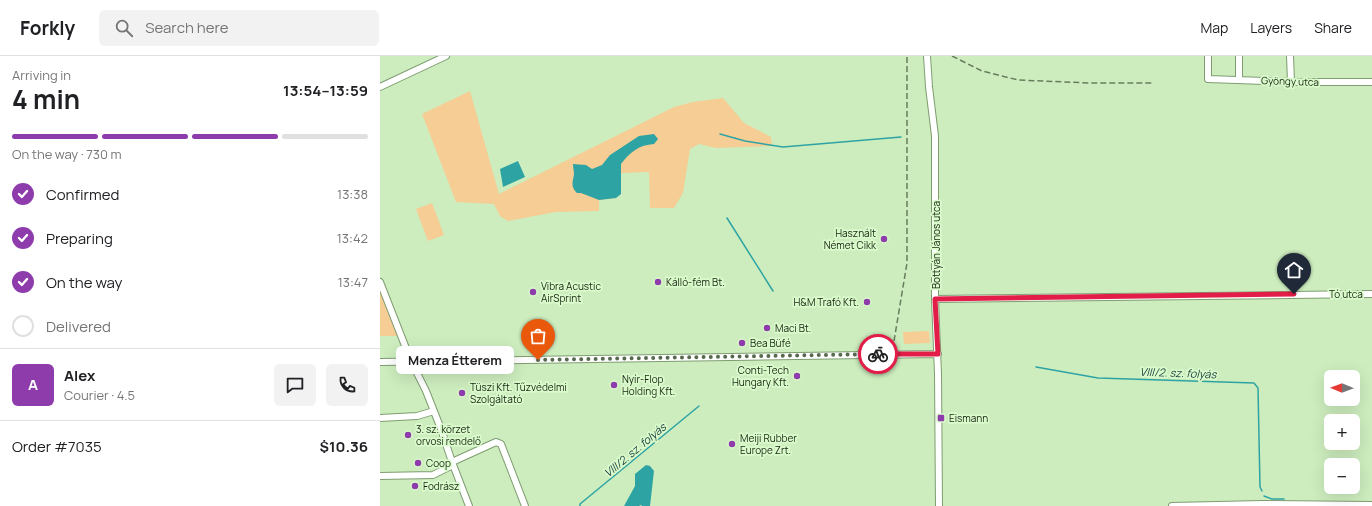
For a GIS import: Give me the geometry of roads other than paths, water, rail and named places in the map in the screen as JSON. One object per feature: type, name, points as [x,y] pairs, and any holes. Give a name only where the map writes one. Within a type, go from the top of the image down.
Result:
[{"type":"street","points":[[380,87],[446,56]]},
{"type":"street","name":"Bottyán János utca","points":[[927,56],[935,136],[935,299],[938,354],[939,506]]},
{"type":"street","name":"Gyöngy utca","points":[[1208,56],[1208,79],[1291,82],[1372,82]]},
{"type":"street","points":[[1239,56],[1239,79]]},
{"type":"street","points":[[1290,56],[1291,82]]},
{"type":"street","points":[[380,282],[411,361],[434,411],[452,464],[469,506]]},
{"type":"street","name":"Tó utca","points":[[935,299],[1372,294]]},
{"type":"street","points":[[380,362],[938,354]]},
{"type":"street","points":[[380,418],[417,416],[434,411]]},
{"type":"street","points":[[380,476],[433,475],[496,442],[501,444],[525,506]]},
{"type":"street","points":[[1172,506],[1262,504],[1372,505]]},
{"type":"water","points":[[654,134],[658,139],[654,144],[635,150],[621,164],[621,194],[616,198],[599,200],[575,191],[572,184],[574,174],[573,164],[586,165],[592,169],[602,165],[610,155],[639,136]]},
{"type":"water","points":[[518,161],[525,177],[503,187],[500,169]]},
{"type":"water","points":[[646,465],[650,466],[654,471],[650,506],[624,506],[635,486],[635,474]]},
{"type":"waterway","points":[[720,134],[745,141],[783,147],[901,137]]},
{"type":"waterway","points":[[727,218],[773,291]]},
{"type":"waterway","name":"VIII/2. sz. folyás","points":[[1036,367],[1098,378],[1254,383],[1258,388],[1260,487],[1262,491]]},
{"type":"waterway","name":"VIII/2. sz. folyás","points":[[580,506],[580,504],[699,406]]},
{"type":"waterway","points":[[1264,496],[1272,499],[1284,499]]},
{"type":"railway","points":[[894,341],[907,263],[907,56]]},
{"type":"railway","points":[[952,56],[982,71],[1018,80],[1091,83],[1154,83]]},
{"type":"place","name":"Használt Német Cikk","points":[[884,239]]},
{"type":"place","name":"Kálló-fém Bt.","points":[[658,282]]},
{"type":"place","name":"Vibra Acustic AirSprint","points":[[533,292]]},
{"type":"place","name":"H&M Trafó Kft.","points":[[867,302]]},
{"type":"place","name":"Maci Bt.","points":[[767,328]]},
{"type":"place","name":"Bea Büfé","points":[[742,343]]},
{"type":"place","name":"Menza Étterem","points":[[538,360]]},
{"type":"place","name":"Conti-Tech Hungary Kft.","points":[[797,376]]},
{"type":"place","name":"Nyír-Flop Holding Kft.","points":[[614,385]]},
{"type":"place","name":"Tüszi Kft. Tűzvédelmi Szolgáltató","points":[[462,393]]},
{"type":"place","name":"Eismann","points":[[941,418]]},
{"type":"place","name":"3. sz. körzet orvosi rendelő","points":[[408,435]]},
{"type":"place","name":"Meiji Rubber Europe Zrt.","points":[[732,444]]},
{"type":"place","name":"Coop","points":[[418,463]]},
{"type":"place","name":"Fodrász","points":[[415,486]]}]
